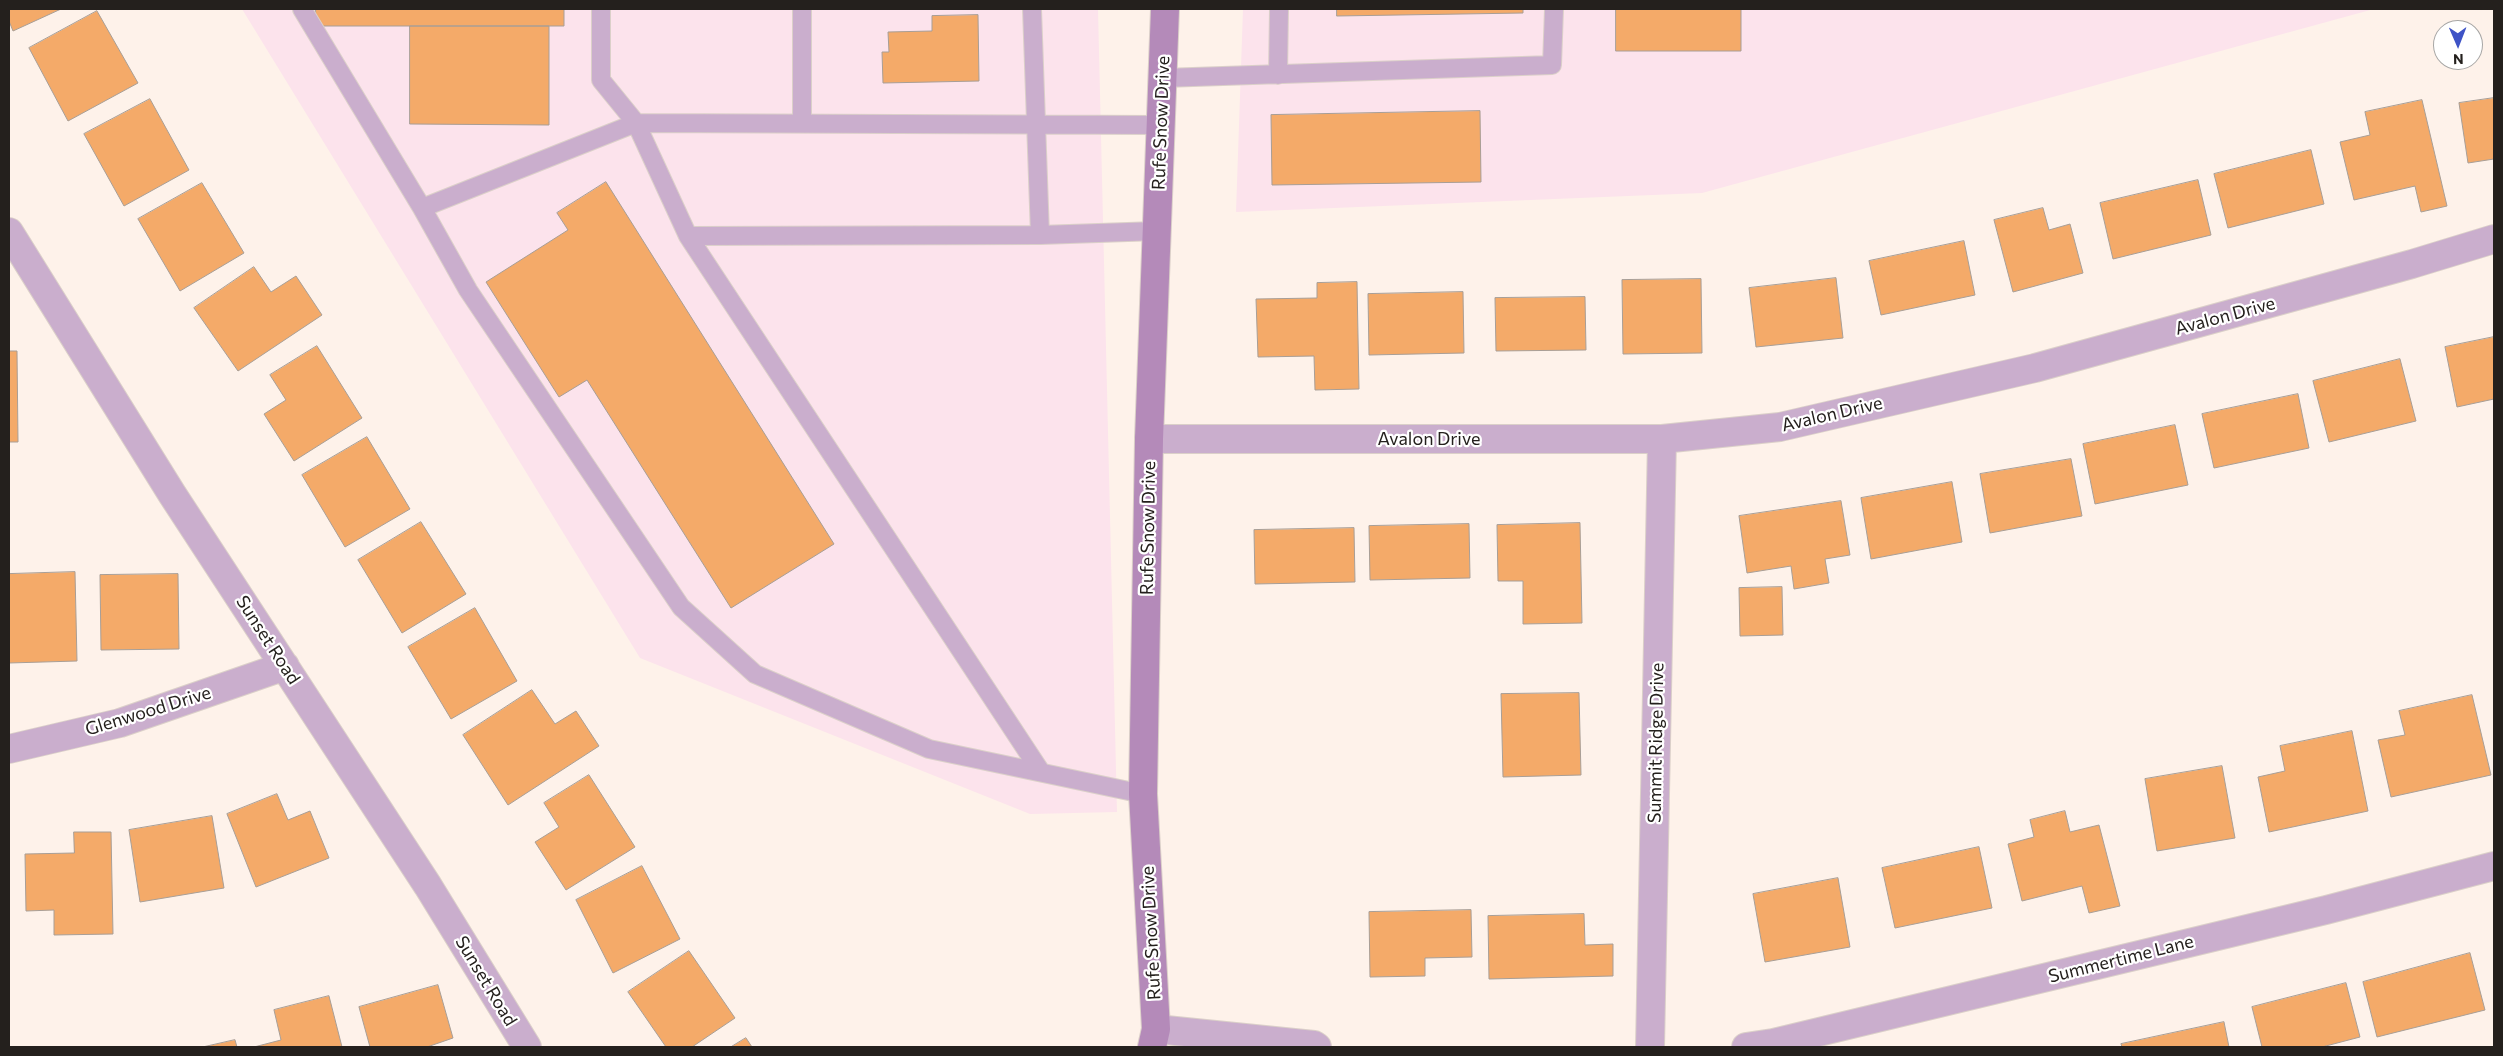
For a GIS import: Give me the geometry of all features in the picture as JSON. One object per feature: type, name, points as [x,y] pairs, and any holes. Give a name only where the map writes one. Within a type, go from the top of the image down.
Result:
[{"type":"main road","name":"Rufe Snow Drive","points":[[1154,1038],[1143,794],[1149,439],[1165,9]]},
{"type":"street","name":"Sunset Road","points":[[9,233],[172,494],[428,886],[526,1047]]},
{"type":"street","name":"Avalon Drive","points":[[1149,439],[1662,439],[1780,427],[2035,368],[2412,264],[2494,239]]},
{"type":"street","name":"Summit Ridge Drive","points":[[1650,1047],[1662,439]]},
{"type":"street","name":"Glenwood Drive","points":[[9,749],[120,723],[285,666]]},
{"type":"street","name":"Summertime Lane","points":[[1746,1047],[1773,1043],[2316,912],[2494,866]]},
{"type":"street","points":[[1154,1038],[1314,1045],[1318,1047]]},
{"type":"lane","points":[[302,9],[422,208],[468,290],[681,607],[755,674],[929,748],[1143,794]]},
{"type":"lane","points":[[602,9],[601,80],[636,123],[688,236],[1041,772]]},
{"type":"lane","points":[[802,9],[802,124]]},
{"type":"lane","points":[[1032,9],[1040,235]]},
{"type":"lane","points":[[1278,75],[1279,9]]},
{"type":"lane","points":[[1162,78],[1552,65],[1554,9]]},
{"type":"lane","points":[[422,208],[636,123],[1161,125]]},
{"type":"lane","points":[[688,236],[1040,235],[1157,231]]},
{"type":"shaded area","points":[[242,9],[1098,9],[1117,812],[1030,814],[640,658]]},
{"type":"shaded area","points":[[1243,9],[2374,9],[1702,193],[1236,212]]},
{"type":"building","points":[[9,9],[61,9],[13,31],[9,21]]},
{"type":"building","points":[[316,9],[564,9],[564,26],[316,26]]},
{"type":"building","points":[[1337,9],[1523,9],[1523,13],[1337,16]]},
{"type":"building","points":[[1616,9],[1741,9],[1741,51],[1616,51]]},
{"type":"building","points":[[97,11],[138,83],[68,121],[29,48]]},
{"type":"building","points":[[978,15],[979,81],[883,83],[882,52],[889,52],[888,32],[932,31],[932,16]]},
{"type":"building","points":[[410,26],[549,26],[549,125],[410,124]]},
{"type":"building","points":[[2494,98],[2494,159],[2468,163],[2459,103]]},
{"type":"building","points":[[150,99],[189,170],[124,206],[84,134]]},
{"type":"building","points":[[2422,100],[2447,206],[2421,212],[2415,186],[2354,200],[2340,142],[2370,135],[2365,112]]},
{"type":"building","points":[[1480,111],[1481,182],[1272,185],[1271,115]]},
{"type":"building","points":[[2311,150],[2324,204],[2228,228],[2214,174]]},
{"type":"building","points":[[2198,180],[2211,235],[2113,259],[2100,203]]},
{"type":"building","points":[[606,182],[834,544],[731,608],[587,380],[559,397],[486,282],[568,230],[557,213]]},
{"type":"building","points":[[202,183],[244,253],[180,291],[138,219]]},
{"type":"building","points":[[2043,208],[2049,230],[2070,224],[2083,273],[2013,292],[1994,220]]},
{"type":"building","points":[[1964,241],[1975,295],[1881,315],[1869,261]]},
{"type":"building","points":[[254,267],[271,292],[296,276],[322,315],[238,371],[194,308]]},
{"type":"building","points":[[1836,278],[1843,338],[1756,347],[1749,288]]},
{"type":"building","points":[[1701,279],[1702,353],[1623,354],[1622,280]]},
{"type":"building","points":[[1357,282],[1359,389],[1315,390],[1314,356],[1258,357],[1256,299],[1317,298],[1317,283]]},
{"type":"building","points":[[1463,292],[1464,353],[1369,355],[1368,294]]},
{"type":"building","points":[[1585,297],[1586,350],[1496,351],[1495,298]]},
{"type":"building","points":[[2494,337],[2494,399],[2457,407],[2445,347]]},
{"type":"building","points":[[317,346],[362,418],[294,461],[264,414],[286,400],[270,375]]},
{"type":"building","points":[[9,351],[17,351],[18,442],[9,442]]},
{"type":"building","points":[[2400,359],[2416,421],[2329,442],[2313,381]]},
{"type":"building","points":[[2298,394],[2309,448],[2214,468],[2202,414]]},
{"type":"building","points":[[2175,425],[2188,485],[2095,504],[2083,444]]},
{"type":"building","points":[[367,437],[410,509],[345,547],[302,475]]},
{"type":"building","points":[[2071,459],[2082,516],[1990,533],[1980,474]]},
{"type":"building","points":[[1952,482],[1962,542],[1871,559],[1861,498]]},
{"type":"building","points":[[1841,501],[1850,555],[1825,559],[1829,583],[1794,589],[1791,566],[1747,573],[1739,516]]},
{"type":"building","points":[[421,522],[466,594],[402,633],[358,560]]},
{"type":"building","points":[[1580,523],[1582,623],[1523,624],[1523,581],[1498,581],[1497,525]]},
{"type":"building","points":[[1469,524],[1470,578],[1370,580],[1369,526]]},
{"type":"building","points":[[1354,528],[1355,582],[1255,584],[1254,530]]},
{"type":"building","points":[[75,572],[77,661],[9,663],[9,574]]},
{"type":"building","points":[[178,574],[179,649],[101,650],[100,575]]},
{"type":"building","points":[[1782,587],[1783,635],[1740,636],[1739,588]]},
{"type":"building","points":[[475,608],[517,681],[451,719],[408,647]]},
{"type":"building","points":[[532,690],[555,724],[576,711],[599,746],[508,805],[463,735]]},
{"type":"building","points":[[1579,693],[1581,775],[1503,777],[1501,694]]},
{"type":"building","points":[[2472,695],[2491,775],[2391,797],[2378,740],[2405,735],[2399,711]]},
{"type":"building","points":[[2352,731],[2368,811],[2269,832],[2258,777],[2285,771],[2280,746]]},
{"type":"building","points":[[2222,766],[2235,838],[2157,851],[2145,779]]},
{"type":"building","points":[[589,775],[635,847],[566,890],[535,842],[559,827],[544,803]]},
{"type":"building","points":[[277,794],[288,820],[310,811],[329,858],[256,887],[227,814]]},
{"type":"building","points":[[2065,811],[2070,832],[2099,825],[2120,906],[2089,913],[2082,886],[2022,901],[2008,844],[2034,837],[2030,820]]},
{"type":"building","points":[[212,816],[224,888],[140,902],[129,830]]},
{"type":"building","points":[[74,832],[111,832],[113,934],[54,935],[54,910],[26,911],[25,854],[74,853]]},
{"type":"building","points":[[1979,847],[1992,908],[1895,928],[1882,868]]},
{"type":"building","points":[[642,866],[680,939],[613,973],[576,900]]},
{"type":"building","points":[[1838,878],[1850,947],[1765,962],[1753,894]]},
{"type":"building","points":[[1471,910],[1472,957],[1425,958],[1425,976],[1370,977],[1369,912]]},
{"type":"building","points":[[1584,914],[1585,945],[1613,944],[1613,976],[1489,979],[1488,916]]},
{"type":"building","points":[[689,951],[735,1018],[692,1047],[666,1047],[628,992]]},
{"type":"building","points":[[2470,953],[2485,1010],[2377,1037],[2363,982]]},
{"type":"building","points":[[2346,983],[2360,1037],[2322,1047],[2262,1047],[2252,1007]]},
{"type":"building","points":[[438,985],[453,1038],[427,1047],[370,1047],[359,1007]]},
{"type":"building","points":[[329,996],[342,1047],[254,1047],[281,1040],[274,1010]]},
{"type":"building","points":[[2224,1022],[2229,1047],[2122,1047],[2121,1044]]},
{"type":"building","points":[[746,1038],[752,1047],[731,1047]]},
{"type":"building","points":[[235,1040],[237,1047],[203,1047]]}]
